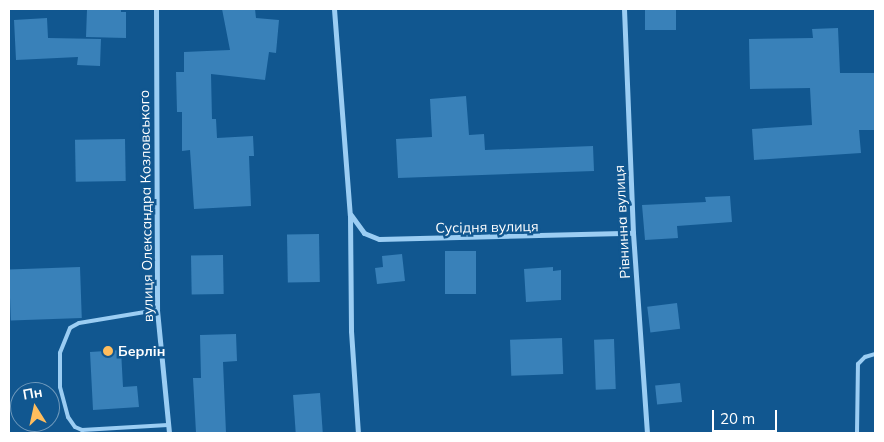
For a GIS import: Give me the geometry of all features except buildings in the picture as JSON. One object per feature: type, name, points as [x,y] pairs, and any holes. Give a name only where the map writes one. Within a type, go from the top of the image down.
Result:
[{"type":"street","name":"вулиця Олександра Козловського","points":[[156,9],[157,310],[169,433]]},
{"type":"street","points":[[334,9],[350,215],[351,331],[358,433]]},
{"type":"street","name":"Рівнинна вулиця","points":[[624,9],[633,233],[647,433]]},
{"type":"street","name":"Сусідня вулиця","points":[[350,215],[364,233],[379,239],[633,233]]},
{"type":"lane","points":[[157,310],[79,323],[70,328],[60,353],[60,387],[68,417],[75,427],[82,430],[168,425]]},
{"type":"lane","points":[[857,433],[856,374],[858,364],[865,357],[875,354]]},
{"type":"place","name":"Берлін","points":[[108,351]]}]
